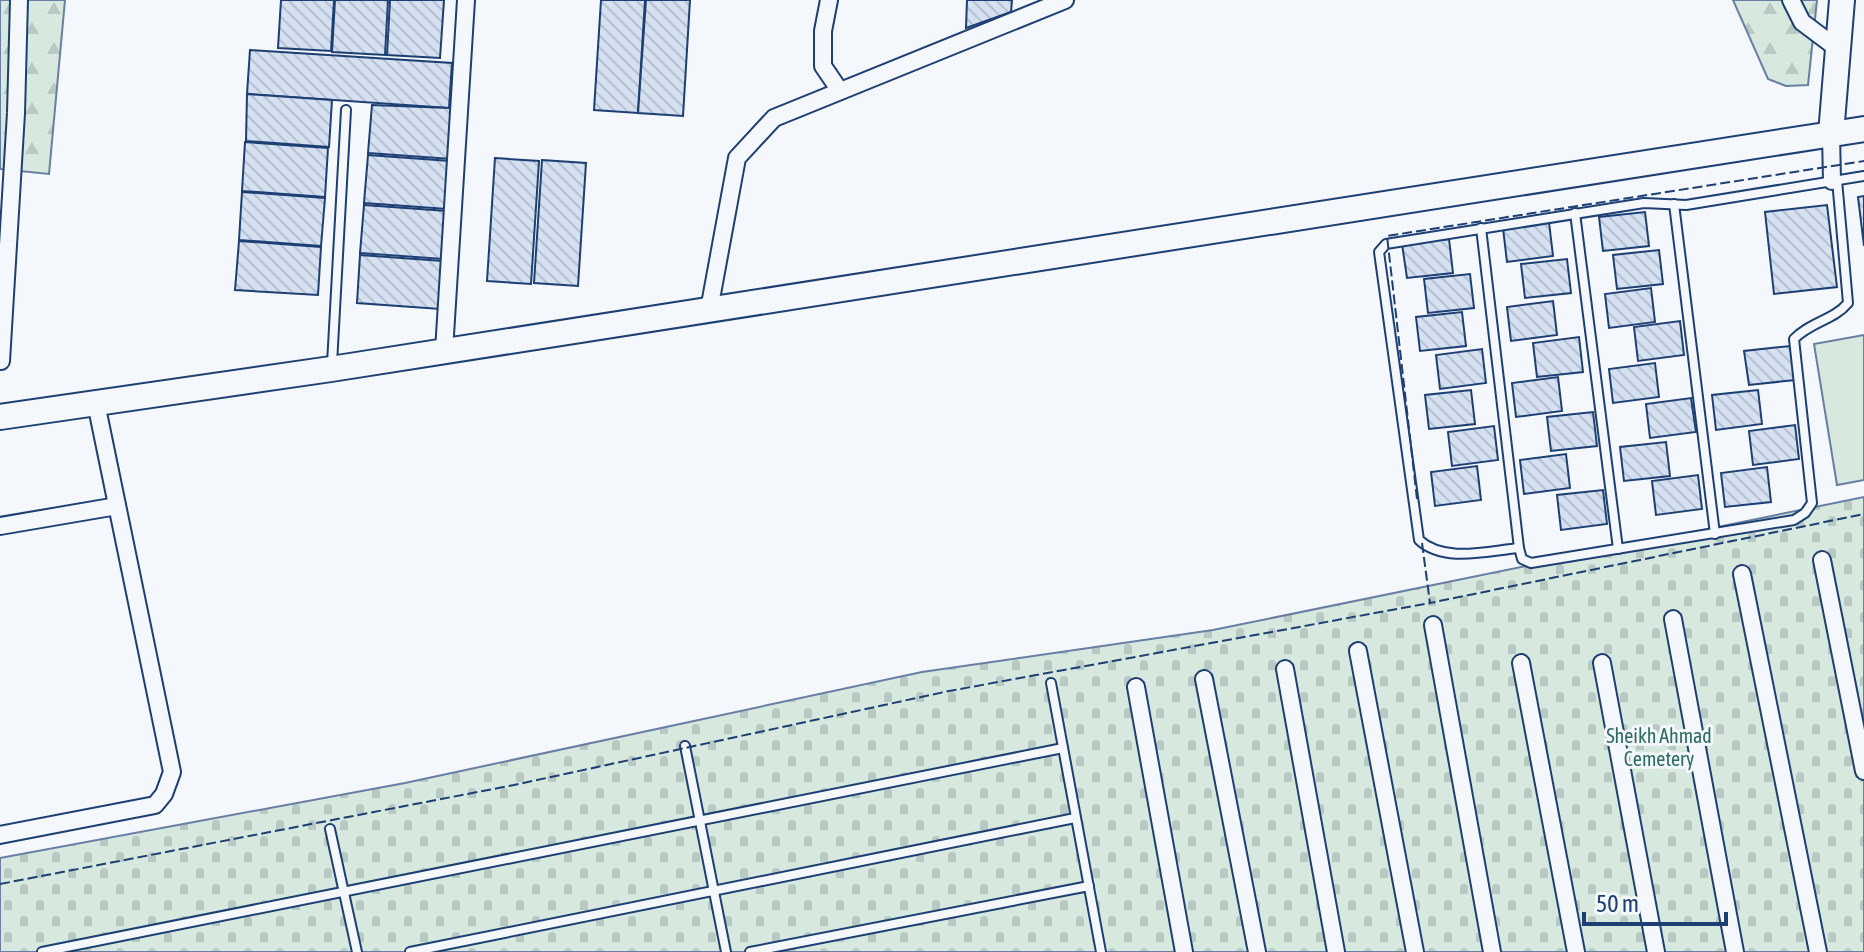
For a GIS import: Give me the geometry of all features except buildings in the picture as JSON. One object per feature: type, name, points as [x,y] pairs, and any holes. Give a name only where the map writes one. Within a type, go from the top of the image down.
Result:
[{"type":"street","points":[[1,361],[16,113],[19,0]]},
{"type":"street","points":[[444,351],[466,0]]},
{"type":"street","points":[[829,0],[823,31],[823,66],[840,91]]},
{"type":"street","points":[[709,310],[737,158],[774,118],[1065,0]]},
{"type":"street","points":[[1791,0],[1802,22],[1838,49]]},
{"type":"street","points":[[1834,181],[1831,134],[1842,0]]},
{"type":"street","points":[[0,417],[331,369],[1864,129]]},
{"type":"street","points":[[0,835],[155,805],[164,794],[172,772],[96,403]]},
{"type":"street","points":[[0,526],[117,506]]},
{"type":"street","points":[[1822,560],[1864,771]]},
{"type":"street","points":[[1742,574],[1818,952]]},
{"type":"street","points":[[1673,619],[1735,952]]},
{"type":"street","points":[[1433,625],[1492,952]]},
{"type":"street","points":[[1358,651],[1415,952]]},
{"type":"street","points":[[1521,663],[1576,952]]},
{"type":"street","points":[[1602,663],[1656,952]]},
{"type":"street","points":[[1285,669],[1336,952]]},
{"type":"street","points":[[1204,679],[1257,952]]},
{"type":"street","points":[[1136,687],[1184,952]]},
{"type":"lane","points":[[331,369],[346,110]]},
{"type":"lane","points":[[1519,548],[1462,554],[1430,551],[1419,540],[1379,252],[1386,244],[1644,203],[1686,205],[1864,176]]},
{"type":"lane","points":[[1481,228],[1519,548],[1522,559],[1531,563],[1794,520],[1805,513],[1812,503],[1794,339],[1804,328],[1840,312],[1848,303],[1834,181]]},
{"type":"lane","points":[[1674,204],[1715,534]]},
{"type":"lane","points":[[1575,213],[1618,549]]},
{"type":"lane","points":[[1051,683],[1101,952]]},
{"type":"lane","points":[[685,746],[726,952]]},
{"type":"lane","points":[[42,952],[1063,748]]},
{"type":"lane","points":[[410,952],[1075,818]]},
{"type":"lane","points":[[330,829],[357,952]]},
{"type":"lane","points":[[750,952],[1089,886]]},
{"type":"green space","points":[[0,0],[65,0],[49,174],[0,169]]},
{"type":"green space","points":[[1733,0],[1817,0],[1808,85],[1786,86],[1768,79]]},
{"type":"green space","points":[[1864,335],[1864,480],[1837,485],[1814,344]]},
{"type":"green space","name":"Sheikh Ahmad Cemetery","points":[[1864,497],[1864,952],[0,952],[0,858],[405,783],[922,672],[1213,630]]},
{"type":"fence","points":[[1417,499],[1387,236],[1864,161]]},
{"type":"fence","points":[[1422,543],[1430,603],[1864,514]]},
{"type":"fence","points":[[0,884],[514,785],[949,691],[1430,603]]}]
